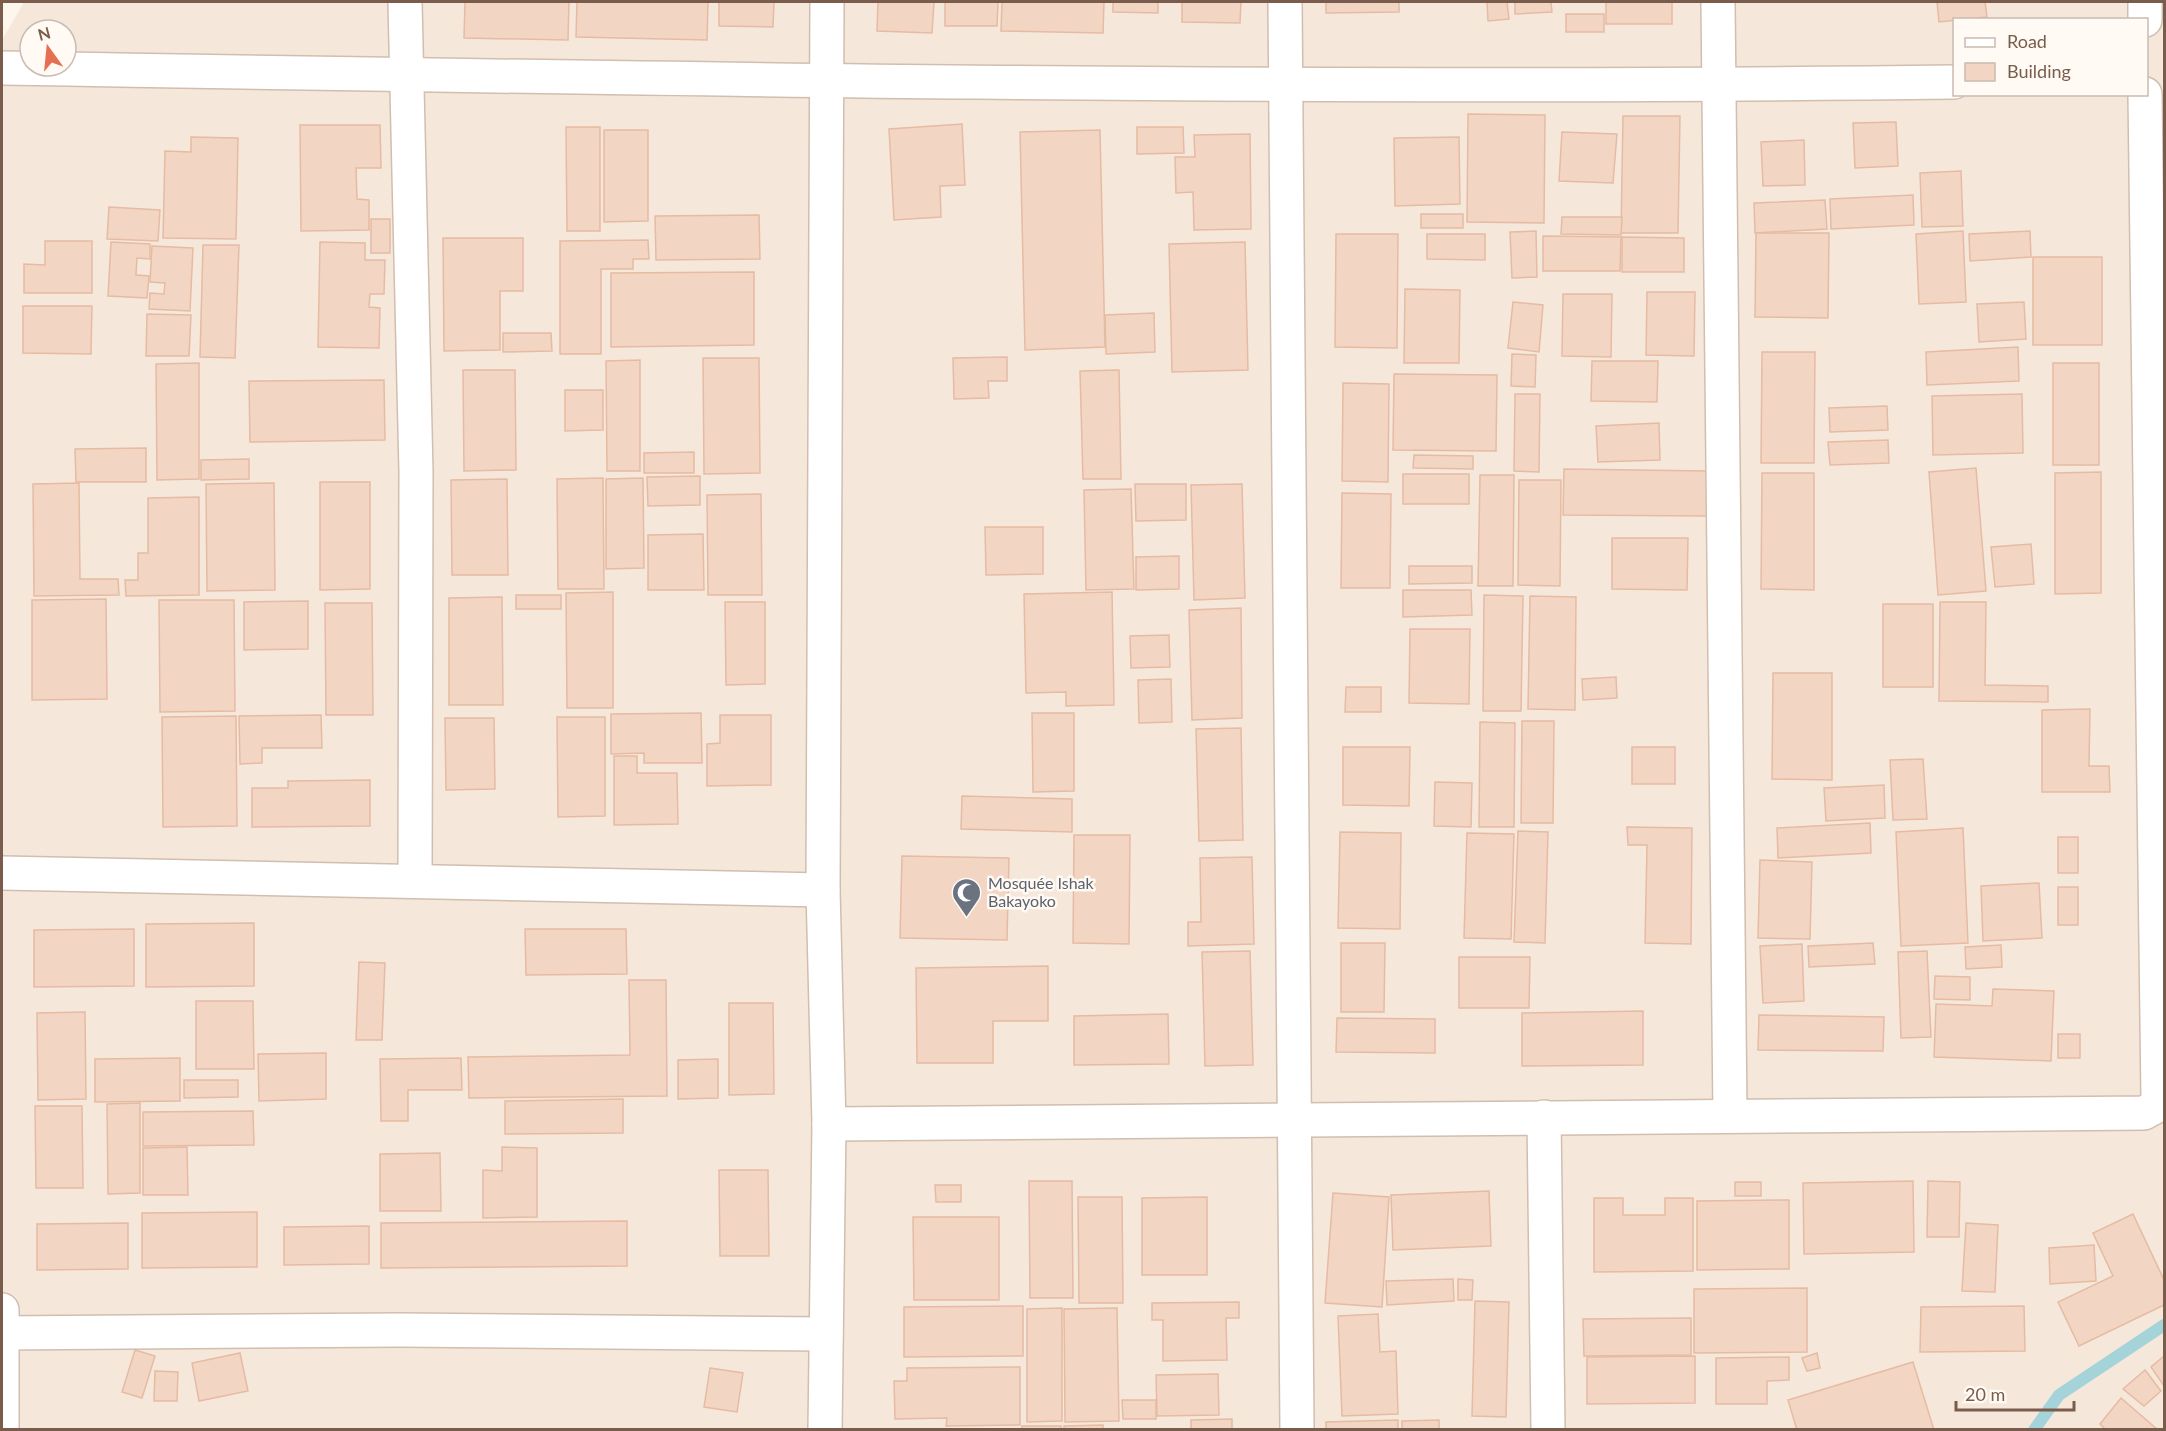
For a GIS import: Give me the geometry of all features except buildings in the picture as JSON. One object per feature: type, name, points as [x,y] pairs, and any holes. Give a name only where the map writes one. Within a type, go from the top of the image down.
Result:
[{"type":"street","points":[[405,2],[416,472],[415,881]]},
{"type":"street","points":[[825,1430],[829,1124],[823,890],[829,81],[827,2]]},
{"type":"street","points":[[1285,2],[1297,1430]]},
{"type":"street","points":[[1718,2],[1730,1114]]},
{"type":"street","points":[[2145,2],[2145,18]]},
{"type":"street","points":[[2,68],[829,81],[1286,85],[1719,85],[1953,82]]},
{"type":"street","points":[[2148,80],[2164,79]]},
{"type":"street","points":[[829,1124],[1730,1114],[2160,1113],[2145,96]]},
{"type":"street","points":[[2,873],[823,890]]},
{"type":"street","points":[[1544,1117],[1548,1430]]},
{"type":"street","points":[[2,1310],[2,1430]]},
{"type":"street","points":[[2,1333],[399,1330],[826,1334]]},
{"type":"shaded area","points":[[24,2],[2164,2],[2164,1429],[2,1430],[2,40]]},
{"type":"waterway","points":[[2034,1430],[2059,1395],[2164,1325]]},
{"type":"place","name":"Mosquée Ishak Bakayoko","points":[[967,918]]}]
